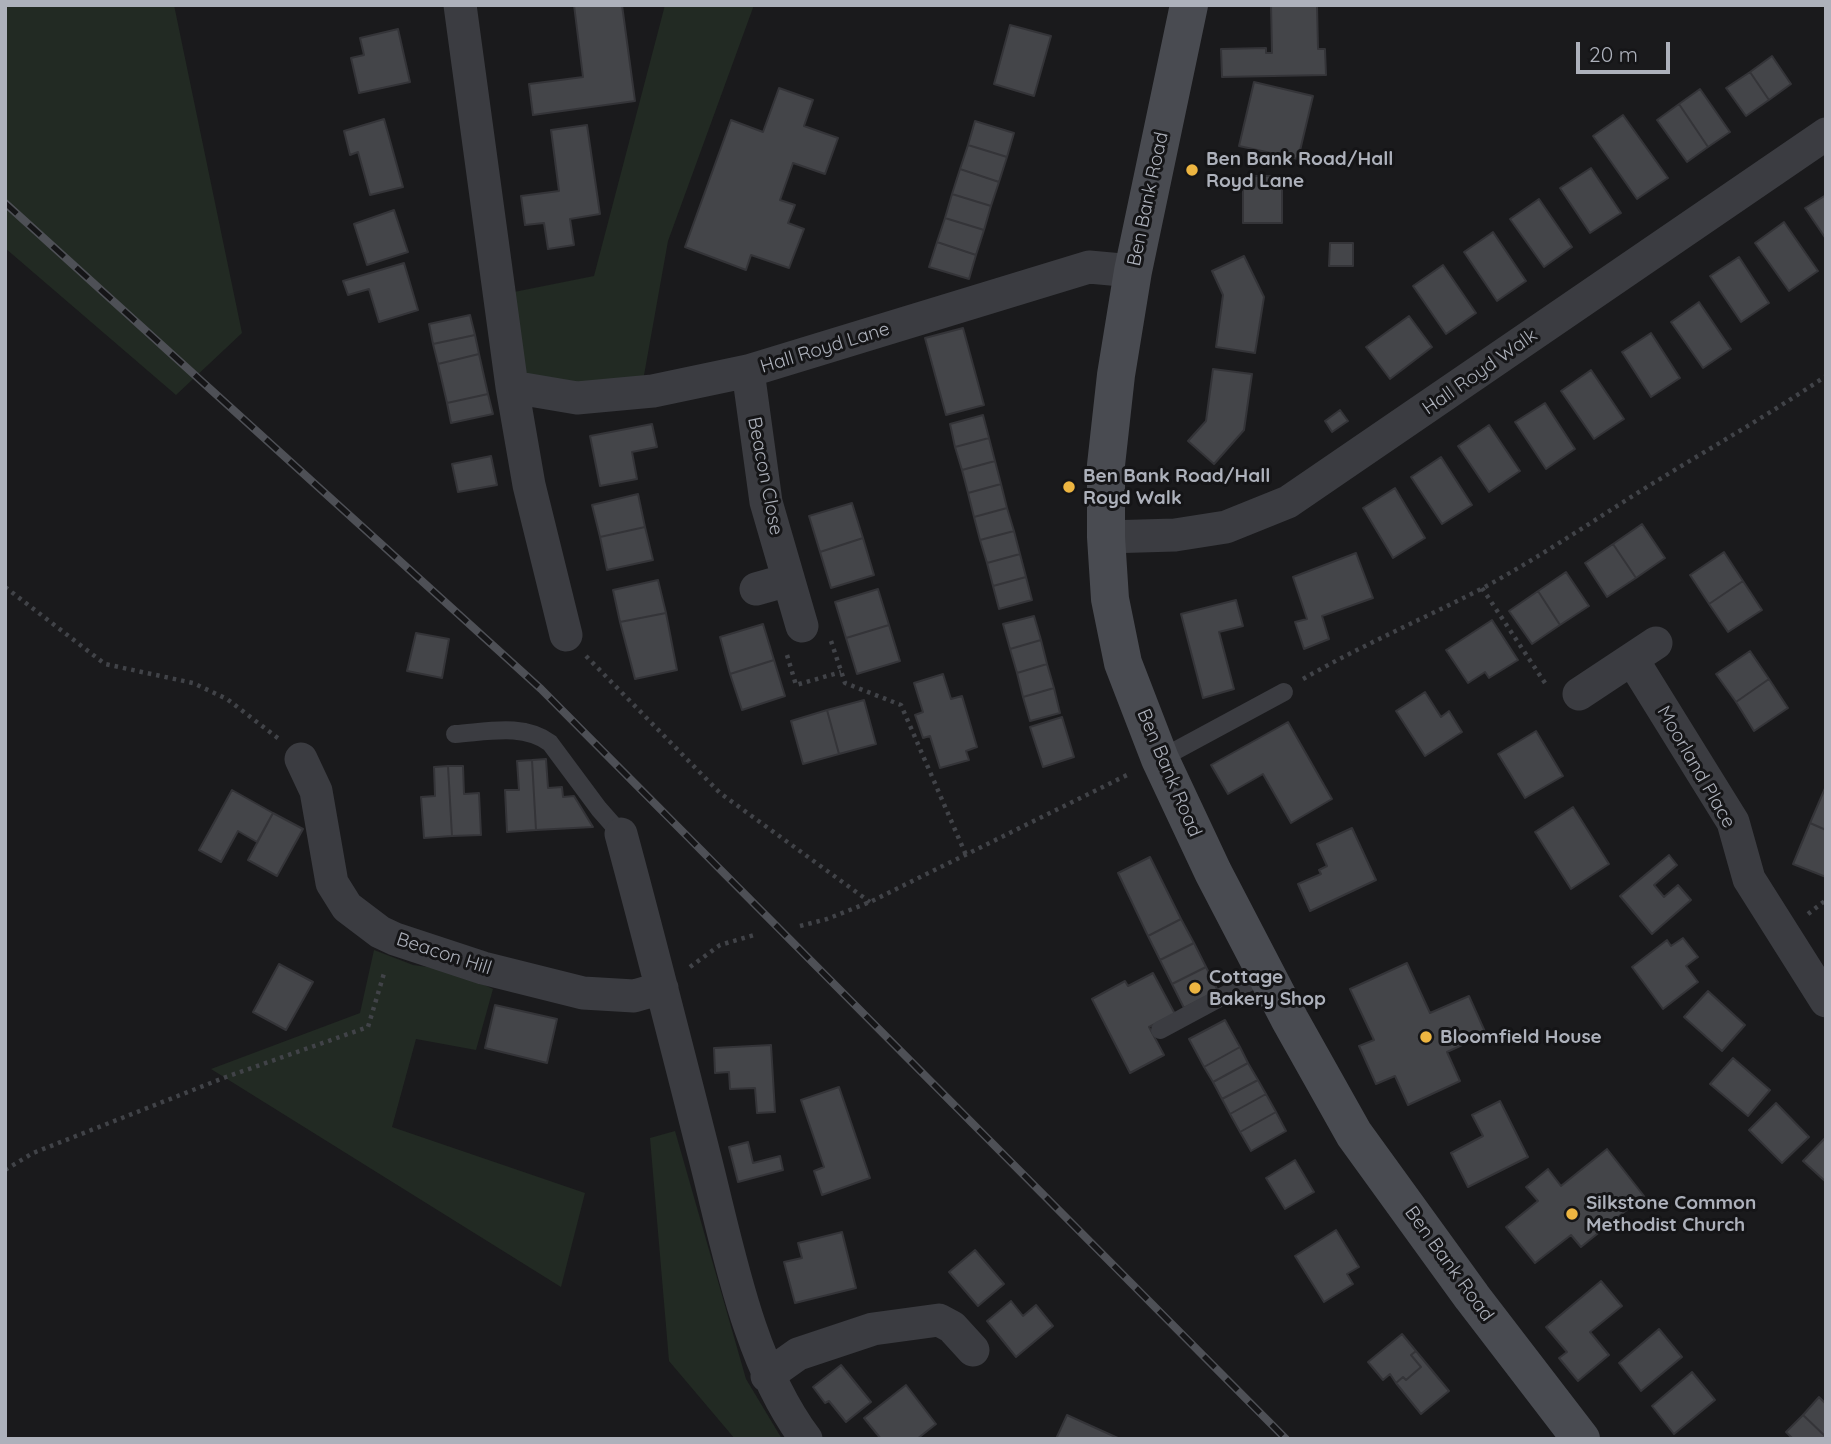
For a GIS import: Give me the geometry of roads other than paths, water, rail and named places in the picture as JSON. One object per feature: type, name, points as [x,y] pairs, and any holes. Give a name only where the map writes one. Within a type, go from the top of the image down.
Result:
[{"type":"main road","name":"Ben Bank Road","points":[[1189,5],[1133,271],[1116,375],[1106,465],[1106,537],[1110,598],[1124,663],[1160,760],[1213,872],[1354,1134],[1472,1297],[1581,1439]]},
{"type":"street","points":[[460,5],[512,387],[529,485],[566,635]]},
{"type":"street","name":"Hall Royd Walk","points":[[1106,537],[1175,535],[1226,527],[1288,502],[1826,134]]},
{"type":"street","name":"Hall Royd Lane","points":[[512,387],[577,398],[653,391],[748,371],[1089,267],[1133,271]]},
{"type":"street","name":"Beacon Close","points":[[748,371],[766,502],[802,626]]},
{"type":"street","points":[[756,589],[788,580]]},
{"type":"street","name":"Moorland Place","points":[[1564,692],[1644,651],[1732,822],[1749,879],[1826,1001]]},
{"type":"street","name":"Beacon Hill","points":[[301,759],[316,791],[332,883],[347,907],[395,939],[483,968],[583,993],[635,996],[662,988]]},
{"type":"street","points":[[621,834],[736,1278],[767,1376],[793,1422],[806,1439]]},
{"type":"street","points":[[767,1376],[798,1354],[873,1329],[939,1320],[952,1327],[973,1350]]},
{"type":"lane","points":[[1160,760],[1284,692]]},
{"type":"lane","points":[[455,734],[514,730],[540,736],[550,743],[621,834]]},
{"type":"lane","points":[[1160,1030],[1266,973]]},
{"type":"railway","points":[[5,203],[541,689],[1286,1439]]},
{"type":"place","name":"Ben Bank Road/Hall Royd Lane","points":[[1192,170]]},
{"type":"place","name":"Ben Bank Road/Hall Royd Walk","points":[[1069,487]]},
{"type":"place","name":"Cottage Bakery Shop","points":[[1195,988]]},
{"type":"place","name":"Bloomfield House","points":[[1426,1037]]},
{"type":"place","name":"Silkstone Common Methodist Church","points":[[1572,1214]]}]
